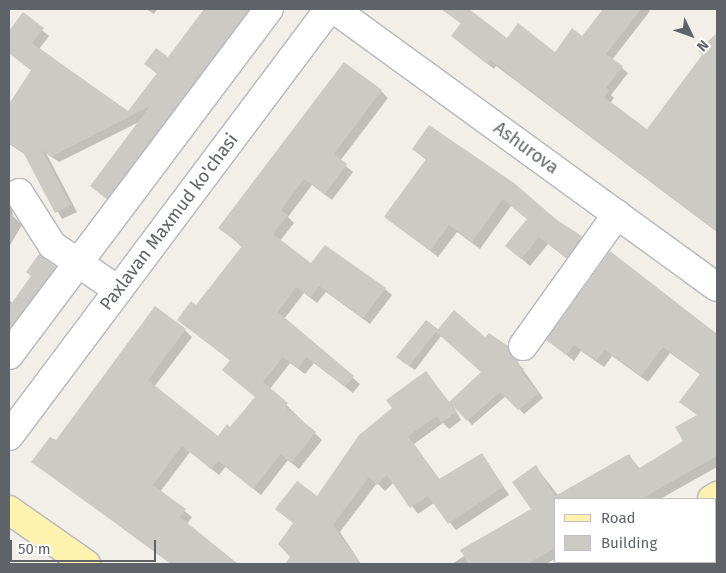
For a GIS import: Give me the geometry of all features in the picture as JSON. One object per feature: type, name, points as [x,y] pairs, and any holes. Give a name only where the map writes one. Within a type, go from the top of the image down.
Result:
[{"type":"main road","points":[[9,510],[86,564]]},
{"type":"street","points":[[9,354],[269,9]]},
{"type":"street","name":"Paxlavan Maxmud ko'chasi","points":[[9,436],[329,9]]},
{"type":"street","name":"Ashurova","points":[[334,9],[717,287]]},
{"type":"street","points":[[19,193],[52,245],[77,264],[118,290]]},
{"type":"street","points":[[523,346],[617,214]]},
{"type":"building","points":[[204,9],[250,9],[107,199],[90,186],[150,106],[51,157],[42,150],[71,205],[55,213],[23,152],[9,143],[9,104],[31,70],[9,53],[9,31],[23,12],[44,28],[32,43],[128,111],[157,73],[144,64],[156,48],[168,57]]},
{"type":"building","points":[[441,9],[469,9],[507,38],[518,23],[555,52],[572,28],[582,36],[603,9],[641,9],[606,54],[623,66],[606,88],[609,91],[604,97],[647,129],[702,55],[698,50],[717,33],[717,232],[490,60],[487,64],[451,36],[461,23]]},
{"type":"building","points":[[344,62],[382,90],[334,154],[347,164],[325,194],[304,179],[281,210],[288,215],[273,234],[311,263],[325,245],[386,288],[363,318],[319,286],[310,297],[296,287],[278,312],[354,376],[345,387],[306,357],[298,368],[283,357],[263,382],[288,403],[285,407],[316,432],[291,463],[281,454],[253,489],[218,461],[211,469],[182,446],[153,485],[186,509],[180,517],[238,564],[172,564],[31,462],[50,437],[56,440],[155,306],[186,329],[148,380],[218,436],[227,424],[230,427],[255,397],[222,370],[230,360],[177,320],[191,301],[196,305],[242,246],[218,228]]},
{"type":"building","points":[[429,125],[514,183],[557,220],[582,236],[567,258],[539,237],[521,259],[505,246],[527,219],[503,199],[472,242],[449,225],[430,251],[384,217],[426,159],[412,149]]},
{"type":"building","points":[[610,251],[717,334],[717,456],[643,498],[554,498],[554,549],[527,564],[469,564],[460,550],[531,509],[512,482],[536,465],[555,496],[629,454],[638,469],[683,441],[675,427],[697,415],[679,402],[700,374],[663,347],[641,376],[605,350],[596,361],[574,345],[566,355],[546,340]]},
{"type":"building","points":[[39,254],[56,267],[9,329],[9,307],[31,276],[26,272]]},
{"type":"building","points":[[454,310],[485,337],[489,333],[508,346],[509,353],[519,361],[517,363],[524,369],[521,372],[539,393],[518,410],[500,392],[467,421],[449,402],[481,372],[436,332],[409,366],[396,357],[426,320],[438,329]]},
{"type":"building","points":[[426,371],[456,412],[441,423],[437,416],[408,436],[439,479],[482,453],[503,487],[448,524],[428,496],[410,508],[387,475],[377,485],[369,477],[333,525],[361,564],[285,564],[290,557],[278,544],[293,523],[275,509],[297,481],[317,496],[359,435],[392,408],[386,400]]}]
